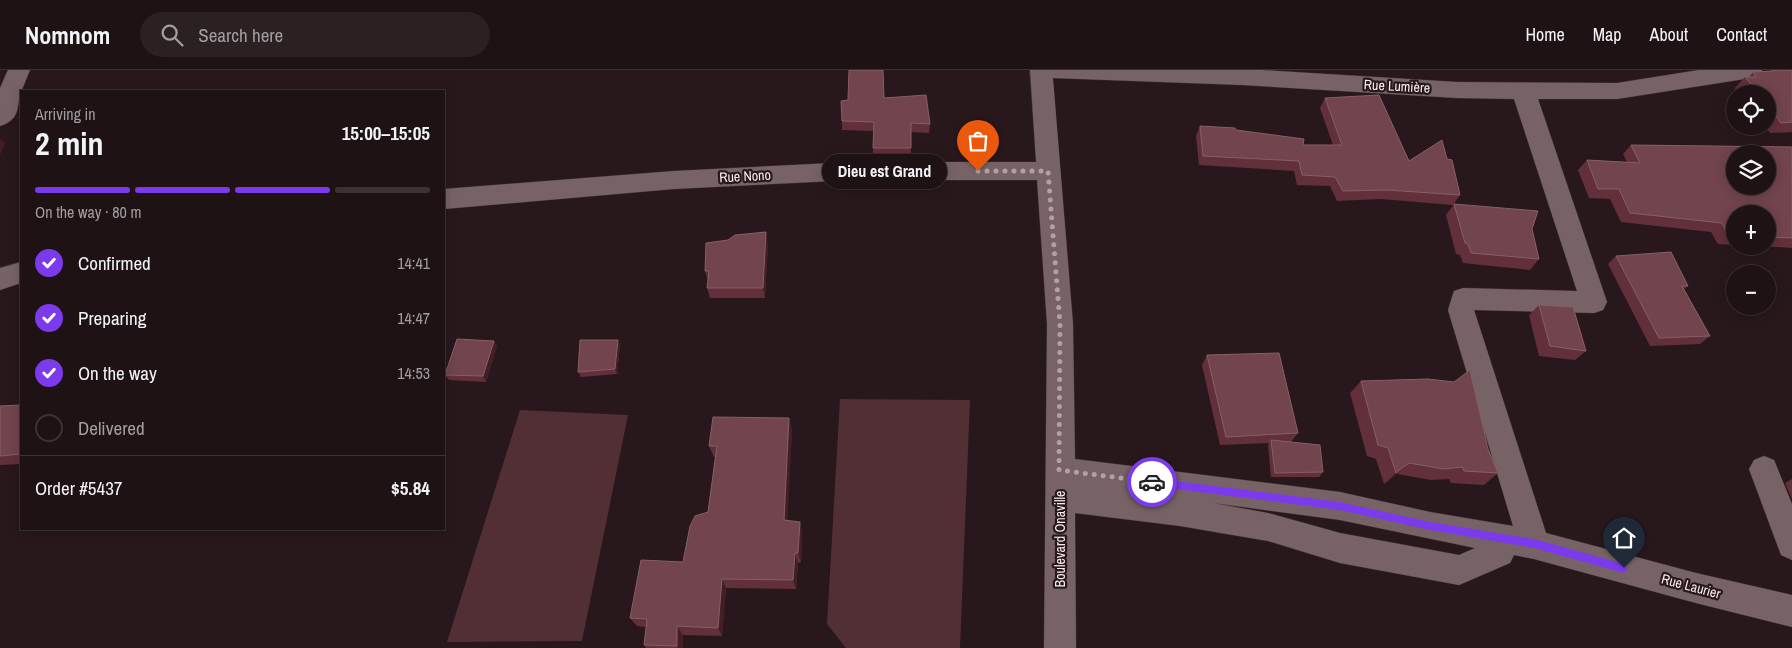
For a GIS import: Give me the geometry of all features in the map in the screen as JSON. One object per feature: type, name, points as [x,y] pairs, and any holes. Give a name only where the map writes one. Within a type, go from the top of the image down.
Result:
[{"type":"street","points":[[0,117],[7,109],[9,94],[19,70]]},
{"type":"street","name":"Rue Lumière","points":[[1041,70],[1242,77],[1458,90],[1617,91],[1751,70]]},
{"type":"street","name":"Boulevard Onaville","points":[[1041,70],[1060,324],[1060,648]]},
{"type":"street","points":[[1602,70],[1617,91]]},
{"type":"street","points":[[1059,484],[1180,512],[1268,527],[1340,548],[1459,570],[1499,554],[1519,542],[1461,310],[1463,299],[1594,302],[1523,90]]},
{"type":"street","name":"Rue Nono","points":[[445,199],[674,180],[853,171],[1048,171]]},
{"type":"street","points":[[0,279],[20,272]]},
{"type":"street","points":[[1764,469],[1792,545]]},
{"type":"street","name":"Rue Laurier","points":[[1059,484],[1340,506],[1519,542],[1792,612]]},
{"type":"shaded area","points":[[840,399],[970,400],[960,648],[846,648],[827,624]]},
{"type":"shaded area","points":[[520,410],[628,415],[582,641],[447,642]]},
{"type":"building","points":[[849,70],[883,70],[884,98],[926,95],[930,124],[911,123],[911,148],[873,148],[874,122],[842,121],[841,101],[848,100]]},
{"type":"building","points":[[1792,70],[1792,122],[1781,123],[1776,116],[1776,85],[1752,85],[1745,77],[1756,77],[1753,72]]},
{"type":"building","points":[[1379,95],[1409,161],[1442,140],[1447,159],[1452,160],[1460,195],[1387,190],[1343,191],[1335,177],[1302,175],[1299,161],[1203,156],[1200,126],[1235,128],[1236,130],[1304,139],[1303,145],[1342,145],[1325,98]]},
{"type":"building","points":[[1631,145],[1726,146],[1726,195],[1776,195],[1776,147],[1792,147],[1792,238],[1776,237],[1776,205],[1726,205],[1726,231],[1722,223],[1630,213],[1619,189],[1598,189],[1587,160],[1640,163]]},
{"type":"building","points":[[1454,204],[1538,211],[1532,229],[1539,259],[1471,253],[1468,244],[1465,243]]},
{"type":"building","points":[[766,232],[763,288],[707,288],[709,271],[705,271],[706,243],[728,240],[735,235]]},
{"type":"building","points":[[1671,252],[1688,286],[1682,286],[1710,336],[1659,338],[1616,256]]},
{"type":"building","points":[[1539,305],[1573,307],[1586,351],[1550,346]]},
{"type":"building","points":[[457,339],[494,341],[483,376],[445,375]]},
{"type":"building","points":[[580,340],[618,340],[615,369],[578,372]]},
{"type":"building","points":[[1279,353],[1298,433],[1226,437],[1207,355]]},
{"type":"building","points":[[1470,370],[1488,449],[1498,473],[1464,471],[1462,467],[1444,469],[1409,463],[1396,473],[1388,448],[1378,445],[1361,381],[1428,379],[1454,382]]},
{"type":"building","points":[[20,405],[20,454],[0,456],[0,406]]},
{"type":"building","points":[[713,417],[789,418],[784,520],[800,522],[798,553],[795,553],[793,580],[722,579],[718,628],[677,626],[677,646],[644,645],[647,619],[630,618],[641,560],[683,562],[690,526],[695,516],[708,512],[717,446],[709,446]]},
{"type":"building","points":[[1271,440],[1320,445],[1323,472],[1275,473]]},
{"type":"way so far","points":[[978,171],[1048,171],[1060,324],[1059,470],[1152,482]]},
{"type":"place","name":"Dieu est Grand","points":[[978,171]]},
{"type":"route","points":[[1152,482],[1340,506],[1430,526],[1534,544],[1624,568]]}]
